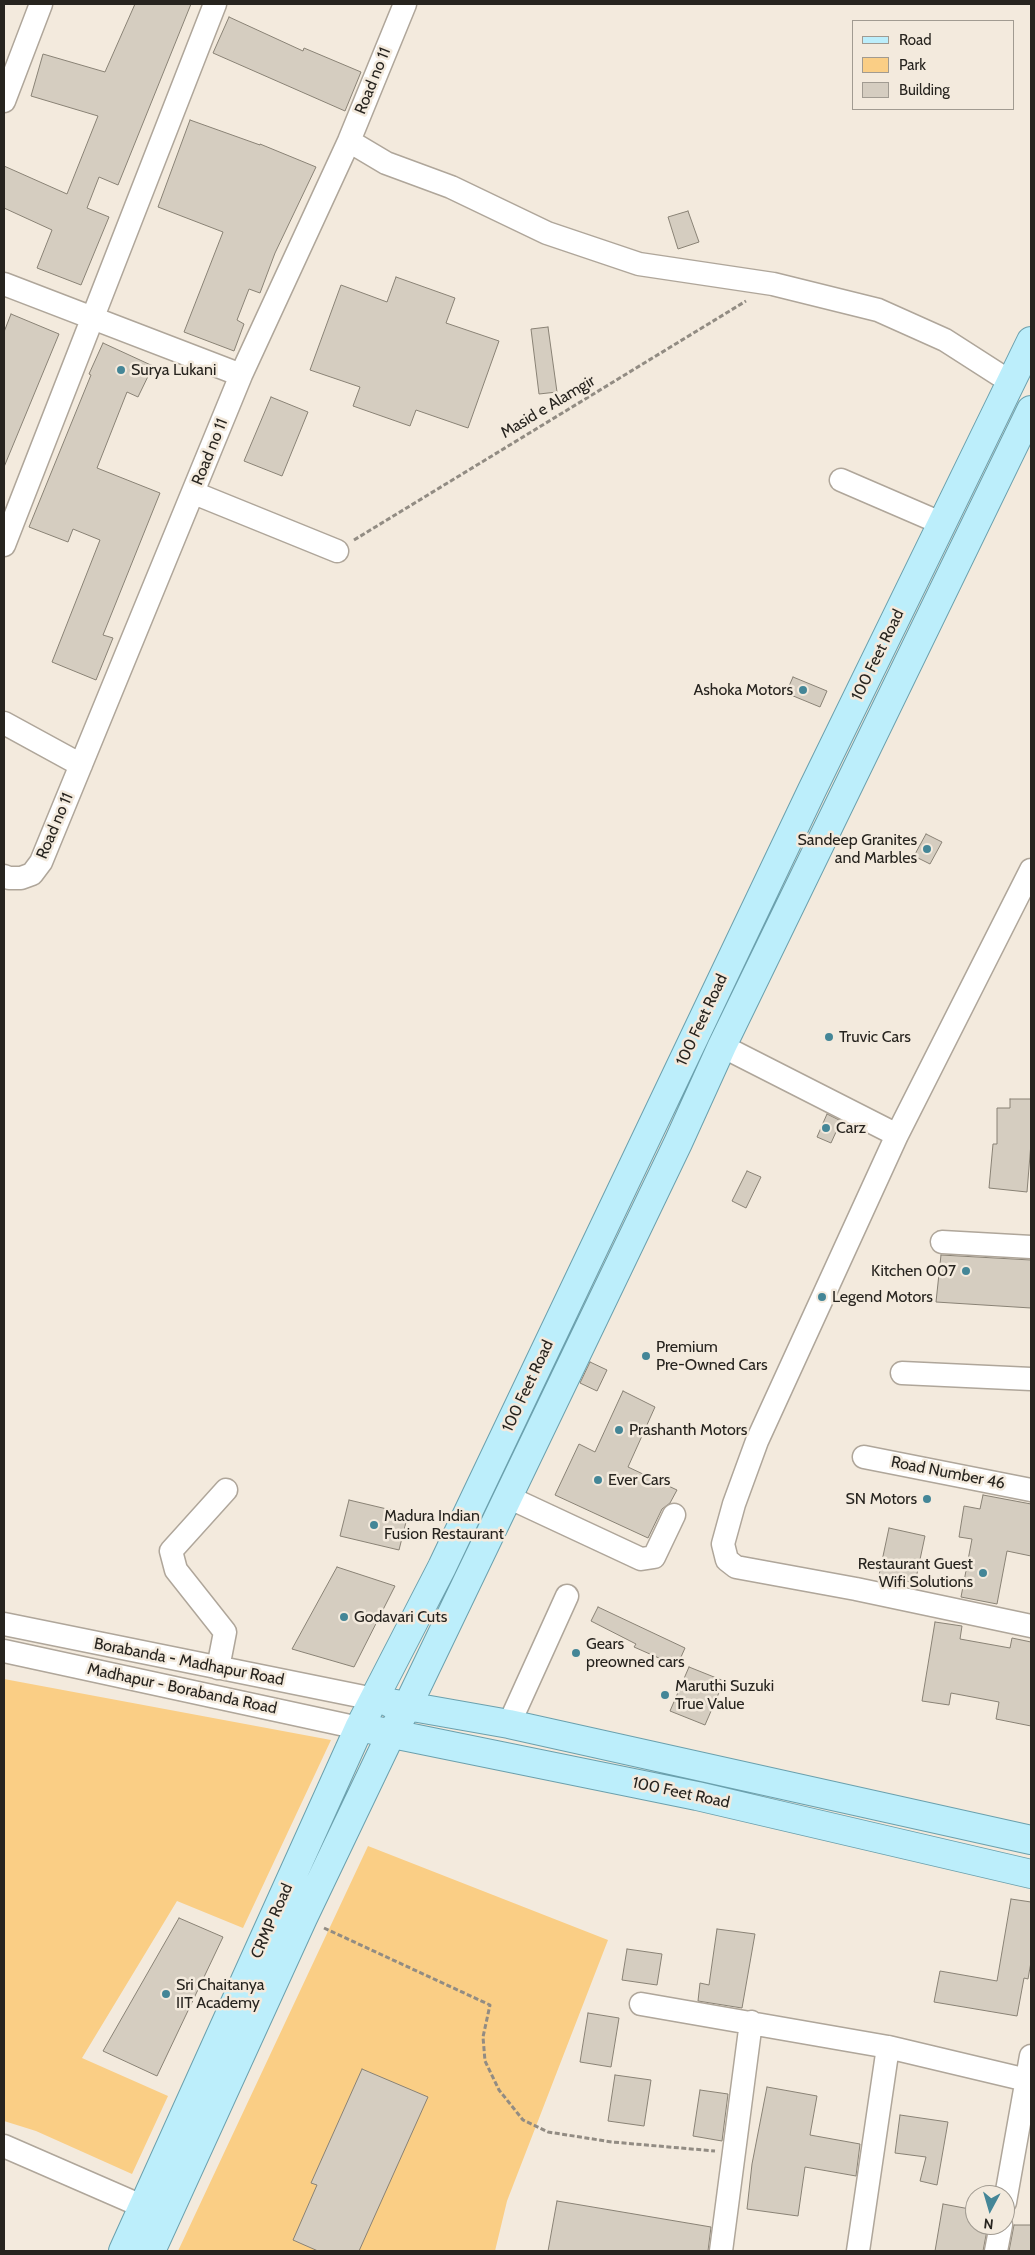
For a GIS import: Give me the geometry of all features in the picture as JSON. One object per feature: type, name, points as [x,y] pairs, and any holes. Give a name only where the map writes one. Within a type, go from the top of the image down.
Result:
[{"type":"main road","name":"100 Feet Road","points":[[1031,341],[809,796],[446,1558],[360,1728],[697,1796],[1031,1874]]},
{"type":"main road","name":"100 Feet Road","points":[[407,1707],[678,1143],[722,1046],[1031,410]]},
{"type":"main road","name":"100 Feet Road","points":[[374,1699],[407,1707],[509,1724],[1031,1840]]},
{"type":"main road","name":"CRMP Road","points":[[151,2251],[303,1918],[391,1734],[407,1707]]},
{"type":"main road","name":"CRMP Road","points":[[123,2251],[360,1728]]},
{"type":"street","points":[[4,101],[41,4]]},
{"type":"street","points":[[4,545],[215,4]]},
{"type":"street","name":"Road no 11","points":[[4,876],[21,878],[32,874],[41,862],[180,519],[194,493],[241,375],[349,141],[404,4]]},
{"type":"street","points":[[349,141],[386,163],[451,187],[556,236],[639,264],[773,284],[878,310],[945,340],[1012,383]]},
{"type":"street","points":[[4,284],[241,375]]},
{"type":"street","points":[[841,480],[943,524]]},
{"type":"street","points":[[194,493],[337,550]]},
{"type":"street","points":[[4,723],[81,765]]},
{"type":"street","points":[[1031,870],[897,1135],[757,1441],[734,1504],[723,1544],[727,1560],[736,1567],[856,1589],[1031,1626]]},
{"type":"street","points":[[722,1046],[897,1135]]},
{"type":"street","points":[[942,1242],[1031,1247]]},
{"type":"street","points":[[902,1373],[1031,1379]]},
{"type":"street","name":"Road Number 46","points":[[864,1457],[1031,1490]]},
{"type":"street","points":[[218,1668],[225,1632],[176,1570],[171,1552],[226,1490]]},
{"type":"street","points":[[508,1496],[641,1559],[654,1557],[674,1515]]},
{"type":"street","points":[[509,1724],[567,1596]]},
{"type":"street","name":"Borabanda - Madhapur Road","points":[[4,1624],[374,1699]]},
{"type":"street","name":"Madhapur - Borabanda Road","points":[[4,1651],[360,1728]]},
{"type":"street","points":[[641,2004],[888,2047],[1029,2080]]},
{"type":"street","points":[[722,2251],[751,2022]]},
{"type":"street","points":[[858,2251],[888,2047]]},
{"type":"street","points":[[1008,2185],[1029,2080],[1031,2056]]},
{"type":"street","points":[[4,2146],[144,2207]]},
{"type":"street","points":[[996,2251],[999,2235]]},
{"type":"path","name":"Masid e Alamgir","points":[[337,550],[773,284]]},
{"type":"path","points":[[326,1928],[490,2005],[483,2037],[485,2061],[499,2090],[523,2120],[548,2132],[612,2142],[735,2152]]},
{"type":"green space","points":[[4,1679],[331,1740],[243,1928],[177,1901],[82,2058],[168,2096],[132,2174],[36,2131],[4,2121]]},
{"type":"green space","points":[[368,1846],[608,1940],[507,2201],[495,2251],[178,2251]]},
{"type":"building","points":[[135,4],[191,4],[118,185],[99,177],[87,208],[109,217],[81,285],[37,268],[52,230],[4,208],[4,166],[67,194],[98,116],[31,96],[43,54],[105,72]]},
{"type":"building","points":[[229,17],[303,51],[304,48],[361,72],[345,111],[213,53]]},
{"type":"building","points":[[190,120],[260,144],[316,167],[275,253],[260,293],[249,289],[237,320],[244,324],[234,351],[184,332],[223,232],[158,207]]},
{"type":"building","points":[[688,211],[699,242],[678,249],[668,217]]},
{"type":"building","points":[[396,277],[455,298],[446,323],[499,341],[468,428],[416,410],[410,426],[353,406],[360,387],[310,370],[341,285],[387,302]]},
{"type":"building","points":[[11,314],[59,334],[4,467],[4,332]]},
{"type":"building","points":[[548,327],[557,392],[539,394],[531,329]]},
{"type":"building","points":[[103,343],[153,366],[138,397],[127,392],[97,468],[160,493],[103,635],[113,638],[96,680],[52,662],[100,540],[73,529],[68,542],[29,527]]},
{"type":"building","points":[[271,397],[308,412],[282,476],[244,461]]},
{"type":"building","points":[[793,677],[827,691],[820,707],[786,693]]},
{"type":"building","points":[[926,834],[942,842],[930,864],[914,856]]},
{"type":"building","points":[[1010,1099],[1031,1099],[1031,1143],[1027,1192],[989,1188],[993,1144],[997,1144],[997,1108],[1010,1108]]},
{"type":"building","points":[[827,1114],[841,1121],[831,1143],[817,1137]]},
{"type":"building","points":[[747,1171],[761,1177],[746,1208],[732,1201]]},
{"type":"building","points":[[941,1255],[1031,1260],[1031,1308],[936,1302]]},
{"type":"building","points":[[590,1362],[607,1370],[597,1391],[580,1383]]},
{"type":"building","points":[[623,1391],[655,1407],[628,1467],[677,1490],[670,1503],[662,1509],[648,1538],[555,1495],[579,1444],[595,1452]]},
{"type":"building","points":[[983,1495],[1031,1504],[1031,1556],[1007,1551],[997,1604],[961,1597],[972,1539],[959,1537],[964,1506],[980,1509]]},
{"type":"building","name":"Madura Indian Fusion Restaurant","points":[[349,1500],[408,1514],[399,1550],[340,1536]]},
{"type":"building","points":[[889,1528],[925,1536],[915,1583],[879,1575]]},
{"type":"building","name":"Godavari Cuts","points":[[337,1567],[395,1586],[354,1667],[292,1649]]},
{"type":"building","points":[[598,1607],[685,1648],[677,1666],[634,1647],[636,1644],[591,1621]]},
{"type":"building","points":[[935,1622],[962,1626],[960,1639],[1010,1648],[1012,1638],[1031,1642],[1031,1726],[996,1719],[999,1702],[951,1693],[949,1705],[922,1701]]},
{"type":"building","points":[[689,1667],[724,1681],[705,1725],[670,1711]]},
{"type":"building","points":[[1011,1899],[1031,1902],[1031,1962],[1028,1979],[1024,1978],[1017,2016],[934,2002],[940,1971],[997,1981]]},
{"type":"building","name":"Sri Chaitanya IIT Academy","points":[[179,1918],[223,1937],[157,2076],[103,2051]]},
{"type":"building","points":[[717,1929],[755,1934],[742,2008],[698,2001],[700,1983],[709,1985]]},
{"type":"building","points":[[627,1949],[662,1954],[657,1985],[622,1980]]},
{"type":"building","points":[[588,2013],[619,2018],[611,2067],[580,2062]]},
{"type":"building","points":[[362,2069],[428,2097],[359,2251],[318,2251],[293,2240],[317,2185],[311,2183]]},
{"type":"building","points":[[615,2075],[651,2080],[644,2126],[608,2121]]},
{"type":"building","points":[[767,2087],[817,2096],[810,2135],[860,2144],[856,2176],[805,2167],[798,2216],[747,2209],[752,2164]]},
{"type":"building","points":[[700,2090],[728,2094],[722,2141],[693,2136]]},
{"type":"building","points":[[900,2115],[948,2122],[937,2185],[920,2181],[926,2157],[895,2153]]},
{"type":"building","points":[[557,2201],[711,2227],[708,2251],[548,2251]]},
{"type":"building","points":[[943,2204],[965,2208],[965,2235],[986,2235],[983,2251],[935,2251]]},
{"type":"building","points":[[1015,2225],[1031,2225],[1031,2251],[1009,2251],[1012,2235],[1015,2235]]},
{"type":"place","name":"Surya Lukani","points":[[121,370]]},
{"type":"place","name":"Ashoka Motors","points":[[803,690]]},
{"type":"place","name":"Sandeep Granites and Marbles","points":[[927,849]]},
{"type":"place","name":"Truvic Cars","points":[[829,1037]]},
{"type":"place","name":"Carz","points":[[826,1128]]},
{"type":"place","name":"Kitchen 007","points":[[966,1271]]},
{"type":"place","name":"Legend Motors","points":[[822,1297]]},
{"type":"place","name":"Premium Pre-Owned Cars","points":[[646,1356]]},
{"type":"place","name":"Prashanth Motors","points":[[619,1430]]},
{"type":"place","name":"Ever Cars","points":[[598,1480]]},
{"type":"place","name":"SN Motors","points":[[927,1499]]},
{"type":"place","name":"Madura Indian Fusion Restaurant","points":[[374,1525]]},
{"type":"place","name":"Restaurant Guest Wifi Solutions","points":[[983,1573]]},
{"type":"place","name":"Godavari Cuts","points":[[344,1617]]},
{"type":"place","name":"Gears preowned cars","points":[[576,1653]]},
{"type":"place","name":"Maruthi Suzuki True Value","points":[[665,1695]]},
{"type":"place","name":"Sri Chaitanya IIT Academy","points":[[166,1994]]}]
